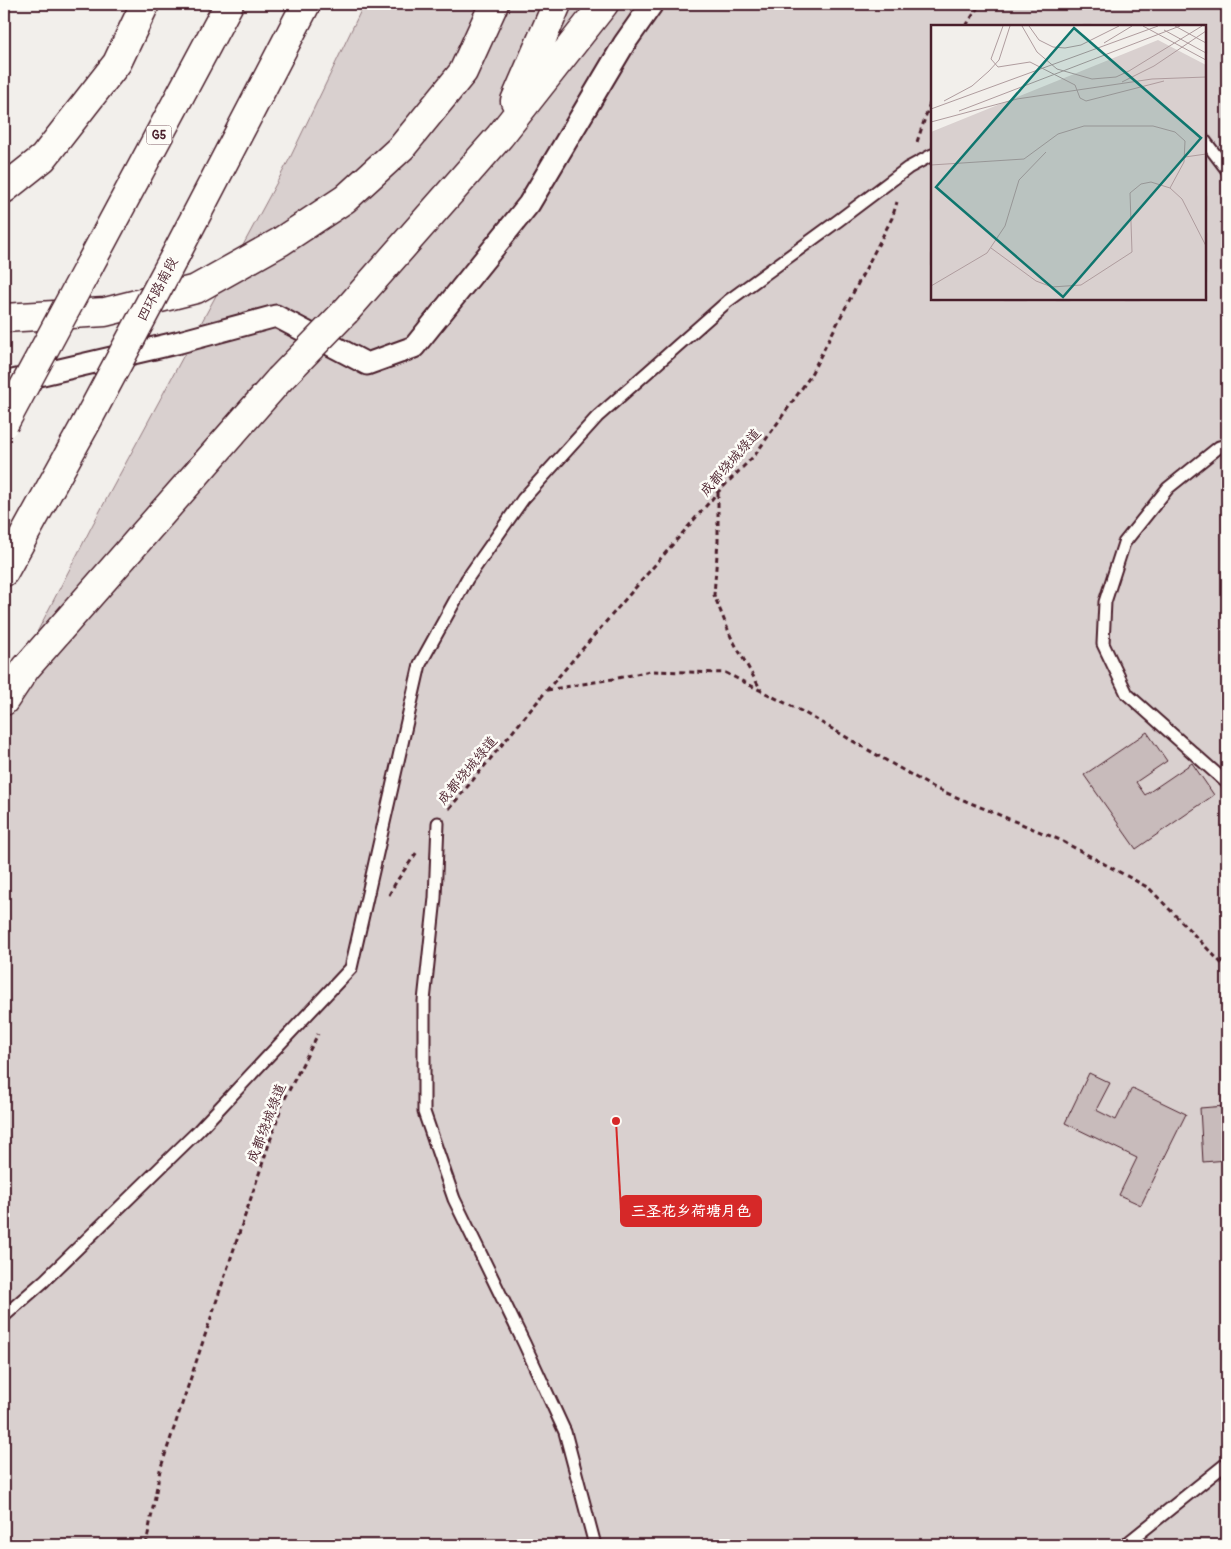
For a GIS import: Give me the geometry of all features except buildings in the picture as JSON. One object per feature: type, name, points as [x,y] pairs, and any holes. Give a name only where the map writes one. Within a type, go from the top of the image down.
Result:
[{"type":"highway","points":[[4,189],[43,158],[117,63],[145,4]]},
{"type":"highway","name":"四环路南段","points":[[4,572],[176,254],[306,4]]},
{"type":"highway","points":[[4,318],[104,312],[196,289],[280,242],[345,199],[402,147],[463,72],[494,4]]},
{"type":"highway","points":[[500,136],[557,4]]},
{"type":"highway","points":[[4,702],[26,668],[279,380],[346,311],[500,136],[604,4]]},
{"type":"highway","name":"G5","points":[[4,424],[223,11]]},
{"type":"street","points":[[4,383],[176,343],[276,316],[367,364],[414,347],[529,204],[624,44],[652,4]]},
{"type":"lane","points":[[1206,143],[1227,170]]},
{"type":"lane","points":[[4,1316],[44,1282],[199,1130],[352,968],[420,664],[468,578],[523,499],[597,417],[728,301],[908,168],[931,156]]},
{"type":"lane","points":[[1227,445],[1219,447],[1168,488],[1124,543],[1106,602],[1103,644],[1127,694],[1227,783]]},
{"type":"lane","points":[[438,823],[435,898],[424,1001],[424,1112],[454,1199],[565,1432],[595,1545]]},
{"type":"lane","points":[[1125,1545],[1227,1463]]},
{"type":"path","points":[[967,25],[980,4]]},
{"type":"path","name":"成都绕城绿道","points":[[387,900],[396,882],[438,823],[547,690],[718,492],[754,455],[809,378],[892,218],[931,100]]},
{"type":"path","points":[[718,492],[718,541],[714,595],[731,637],[761,691]]},
{"type":"path","points":[[547,690],[613,680],[650,671],[726,673],[803,712],[932,787],[1060,840],[1150,888],[1227,969]]},
{"type":"path","name":"成都绕城绿道","points":[[146,1545],[160,1470],[283,1102],[321,1026]]},
{"type":"shaded area","points":[[364,4],[1227,4],[1227,1545],[4,1545],[4,696],[93,524],[290,158]]},
{"type":"place","name":"三圣花乡荷塘月色","points":[[616,1121]]}]
